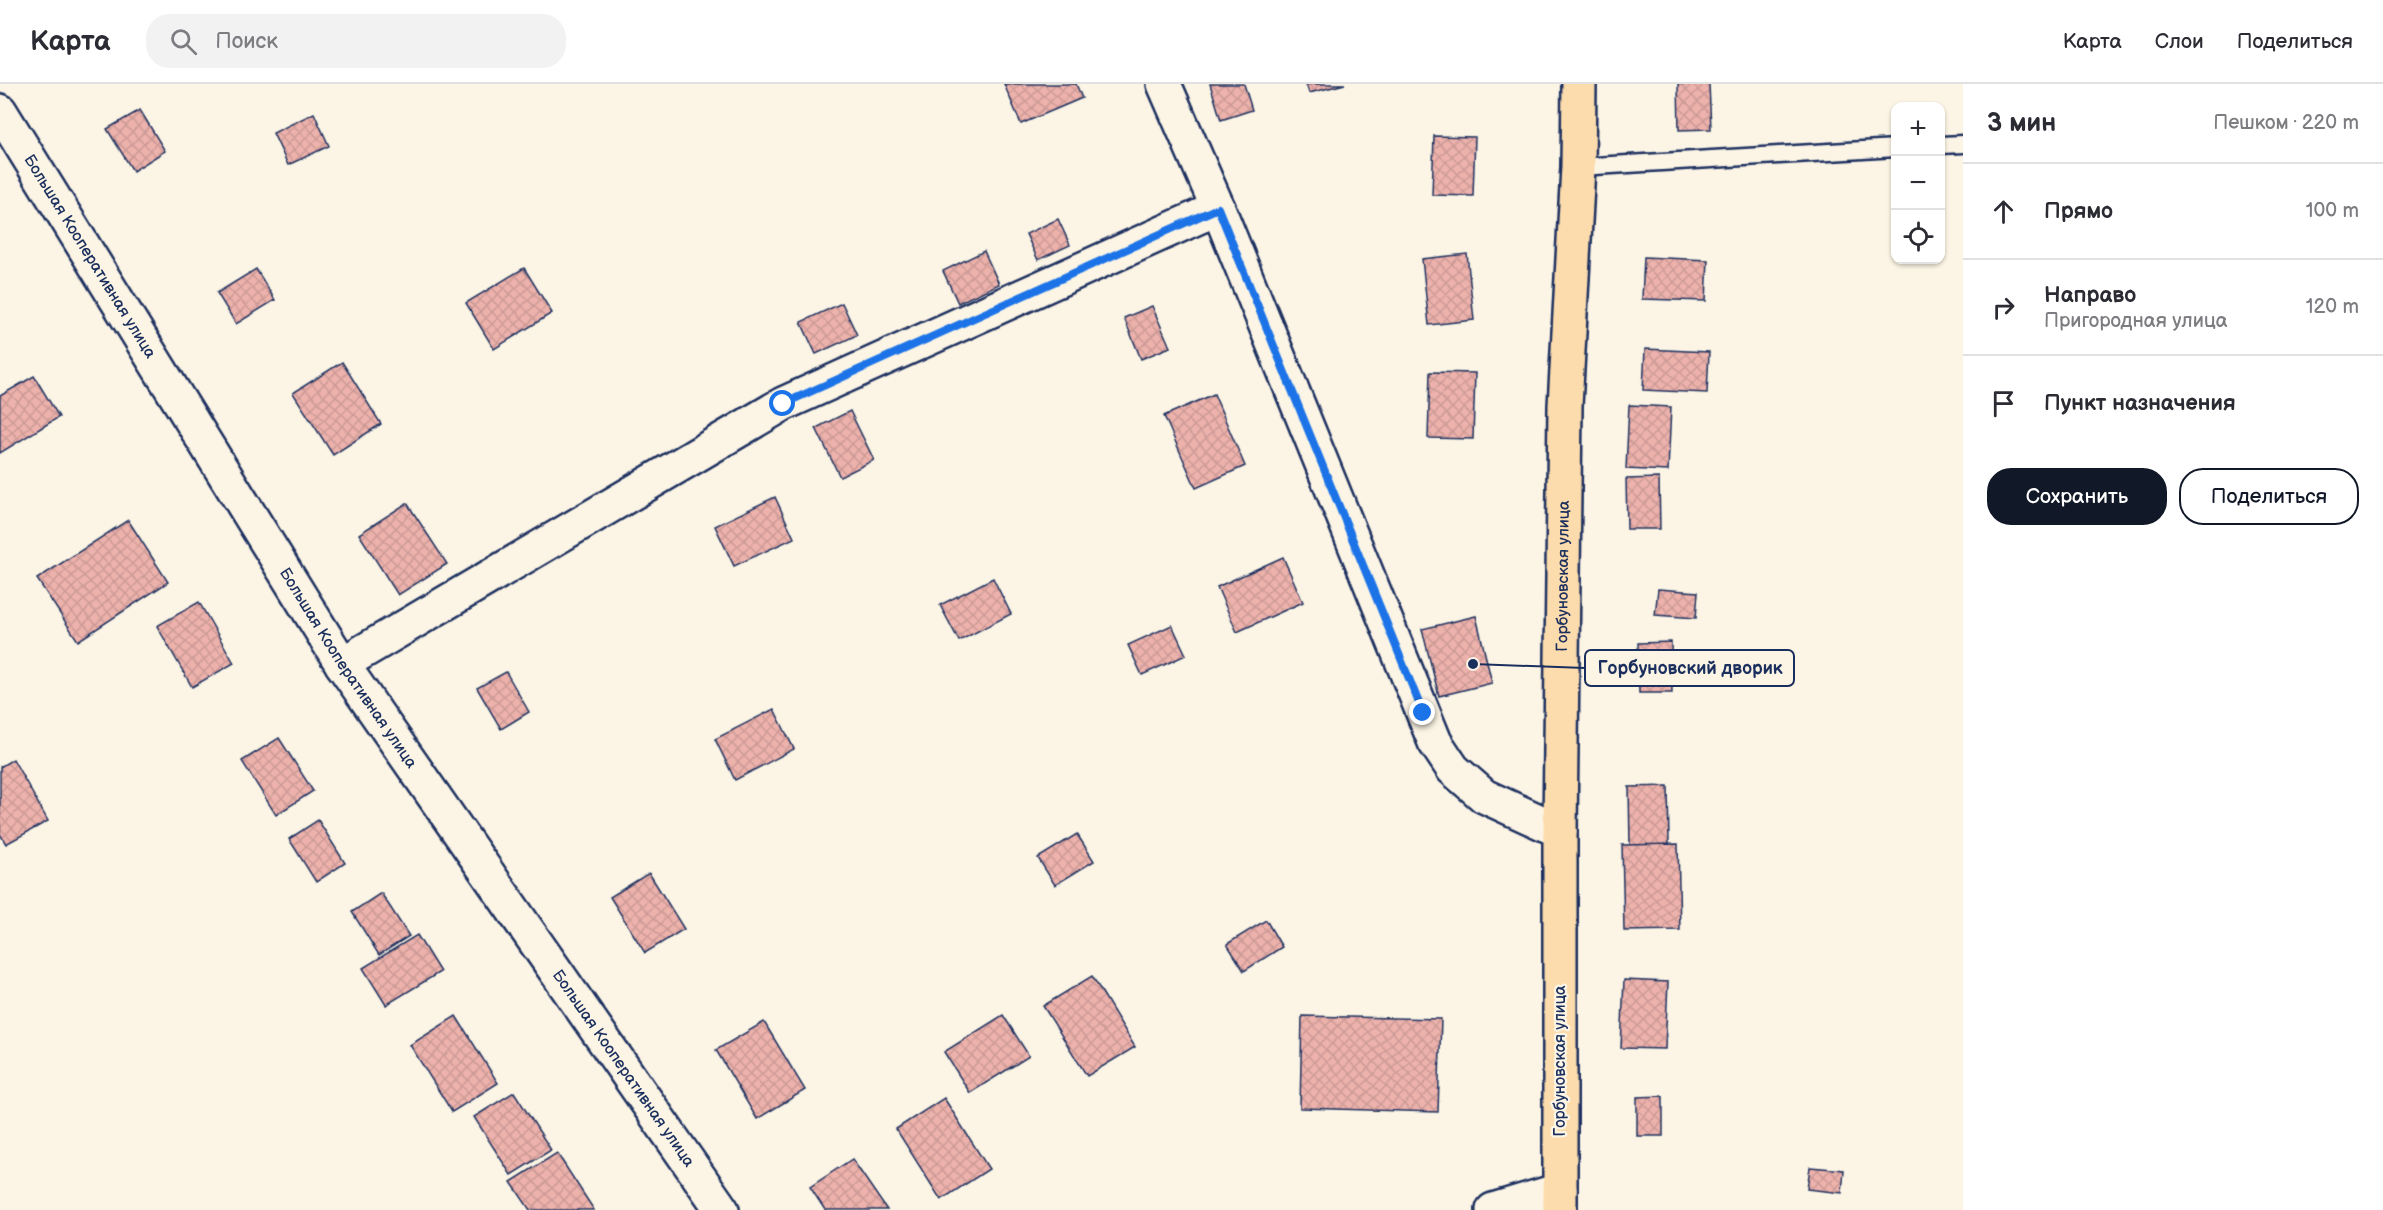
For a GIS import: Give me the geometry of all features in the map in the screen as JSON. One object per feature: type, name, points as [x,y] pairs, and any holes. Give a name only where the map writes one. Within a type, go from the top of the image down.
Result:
[{"type":"main road","name":"Горбуновская улица","points":[[1560,1200],[1560,831],[1565,406],[1578,167],[1579,84]]},
{"type":"street","points":[[1164,84],[1218,208],[1435,742],[1453,769],[1484,796],[1560,831]]},
{"type":"street","name":"Большая Кооперативная улица","points":[[0,111],[342,664],[722,1210]]},
{"type":"street","points":[[342,664],[783,404],[1218,208]]},
{"type":"street","points":[[1493,1210],[1560,1200]]},
{"type":"lane","points":[[1945,145],[1963,144]]},
{"type":"lane","points":[[1578,167],[1891,148]]},
{"type":"building","points":[[1004,84],[1076,84],[1082,98],[1021,124]]},
{"type":"building","points":[[1210,84],[1244,84],[1252,110],[1221,120]]},
{"type":"building","points":[[1306,84],[1345,84],[1309,93]]},
{"type":"building","points":[[1678,84],[1709,84],[1711,129],[1679,130]]},
{"type":"building","points":[[140,110],[165,151],[133,171],[107,129]]},
{"type":"building","points":[[314,113],[329,146],[288,165],[273,133]]},
{"type":"building","points":[[1434,136],[1475,137],[1473,196],[1432,195]]},
{"type":"building","points":[[1058,219],[1070,245],[1038,260],[1026,234]]},
{"type":"building","points":[[984,251],[999,284],[958,303],[943,271]]},
{"type":"building","points":[[1467,254],[1474,320],[1429,325],[1422,259]]},
{"type":"building","points":[[1644,257],[1708,260],[1706,301],[1642,299]]},
{"type":"building","points":[[524,268],[552,313],[494,349],[466,303]]},
{"type":"building","points":[[256,269],[275,300],[236,324],[217,293]]},
{"type":"building","points":[[842,303],[857,335],[816,354],[801,322]]},
{"type":"building","points":[[1152,306],[1170,347],[1141,359],[1124,318]]},
{"type":"building","points":[[1645,349],[1709,352],[1707,393],[1643,390]]},
{"type":"building","points":[[342,362],[381,424],[333,455],[293,393]]},
{"type":"building","points":[[1430,372],[1475,373],[1473,439],[1428,438]]},
{"type":"building","points":[[34,376],[59,417],[0,453],[0,396]]},
{"type":"building","points":[[1214,394],[1245,466],[1196,488],[1164,416]]},
{"type":"building","points":[[1629,405],[1671,407],[1668,471],[1626,469]]},
{"type":"building","points":[[850,411],[874,460],[840,477],[816,428]]},
{"type":"building","points":[[1659,478],[1660,529],[1627,529],[1626,479]]},
{"type":"building","points":[[775,497],[794,538],[734,566],[715,526]]},
{"type":"building","points":[[407,503],[447,564],[398,595],[359,534]]},
{"type":"building","points":[[128,520],[168,582],[78,641],[37,579]]},
{"type":"building","points":[[1283,557],[1303,602],[1237,632],[1217,587]]},
{"type":"building","points":[[993,578],[1011,614],[959,641],[940,605]]},
{"type":"building","points":[[1658,589],[1698,592],[1696,618],[1655,615]]},
{"type":"building","points":[[199,602],[234,663],[192,687],[157,626]]},
{"type":"building","points":[[1476,616],[1492,683],[1439,696],[1422,629]]},
{"type":"building","points":[[1172,625],[1186,655],[1142,675],[1128,645]]},
{"type":"building","points":[[1671,642],[1672,693],[1639,693],[1638,643]]},
{"type":"building","points":[[506,672],[529,712],[501,729],[477,688]]},
{"type":"building","points":[[774,709],[794,749],[735,780],[715,739]]},
{"type":"building","points":[[279,738],[313,791],[276,815],[242,761]]},
{"type":"building","points":[[13,759],[48,821],[6,844],[0,834],[0,767]]},
{"type":"building","points":[[1668,786],[1669,845],[1630,846],[1629,787]]},
{"type":"building","points":[[318,820],[345,863],[316,882],[289,839]]},
{"type":"building","points":[[1077,834],[1094,861],[1055,885],[1038,858]]},
{"type":"building","points":[[1678,844],[1680,930],[1624,931],[1622,845]]},
{"type":"building","points":[[649,873],[684,929],[645,953],[610,897]]},
{"type":"building","points":[[381,893],[409,936],[379,955],[352,912]]},
{"type":"building","points":[[1266,920],[1282,947],[1244,971],[1227,944]]},
{"type":"building","points":[[417,935],[440,972],[386,1005],[363,968]]},
{"type":"building","points":[[1092,976],[1135,1047],[1087,1076],[1043,1006]]},
{"type":"building","points":[[1624,980],[1668,982],[1665,1049],[1621,1048]]},
{"type":"building","points":[[1003,1015],[1029,1056],[970,1093],[944,1052]]},
{"type":"building","points":[[456,1016],[498,1083],[452,1112],[410,1045]]},
{"type":"building","points":[[1302,1016],[1441,1019],[1438,1112],[1300,1108]]},
{"type":"building","points":[[764,1022],[805,1090],[757,1119],[716,1050]]},
{"type":"building","points":[[514,1092],[551,1150],[511,1175],[474,1117]]},
{"type":"building","points":[[1663,1096],[1663,1136],[1637,1136],[1637,1097]]},
{"type":"building","points":[[944,1098],[989,1169],[941,1200],[896,1129]]},
{"type":"building","points":[[557,1153],[594,1210],[530,1210],[511,1182]]},
{"type":"building","points":[[852,1159],[887,1210],[825,1210],[810,1187]]},
{"type":"building","points":[[1810,1167],[1844,1170],[1842,1193],[1807,1189]]},
{"type":"place","name":"Горбуновский дворик","points":[[1473,664]]},
{"type":"route","points":[[783,404],[1218,208],[1423,713]]}]
